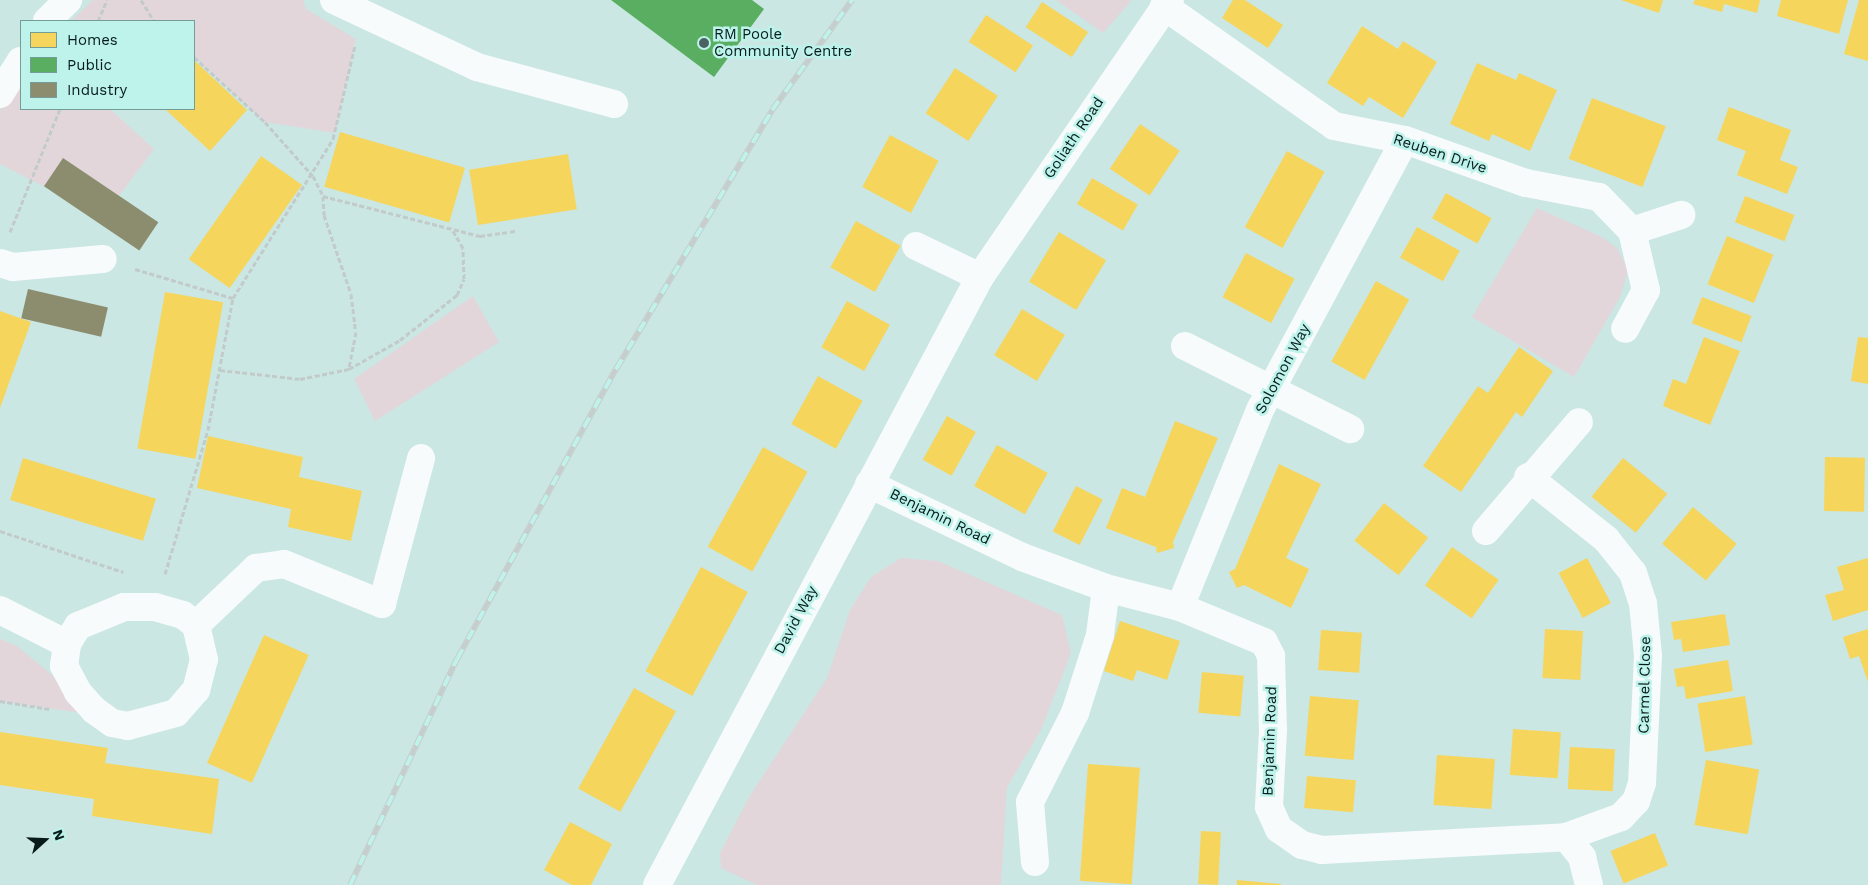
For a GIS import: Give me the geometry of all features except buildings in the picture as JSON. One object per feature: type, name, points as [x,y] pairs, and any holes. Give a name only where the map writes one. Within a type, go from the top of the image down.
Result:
[{"type":"street","points":[[48,20],[68,0]]},
{"type":"street","points":[[334,0],[477,67],[614,104]]},
{"type":"street","name":"Reuben Drive","points":[[1167,3],[1334,126],[1405,140],[1526,183],[1599,197],[1632,231]]},
{"type":"street","name":"Goliath Road","points":[[941,358],[980,277],[1167,3]]},
{"type":"street","points":[[0,94],[20,63]]},
{"type":"street","name":"Solomon Way","points":[[1180,606],[1210,527],[1271,391],[1405,140]]},
{"type":"street","points":[[1625,329],[1646,290],[1632,231],[1681,215]]},
{"type":"street","points":[[916,246],[980,277]]},
{"type":"street","points":[[3,253],[13,268],[104,259]]},
{"type":"street","points":[[1185,346],[1271,391],[1350,429]]},
{"type":"street","name":"David Way","points":[[657,885],[869,484],[941,358]]},
{"type":"street","points":[[1486,531],[1528,477],[1579,422]]},
{"type":"street","points":[[196,625],[256,568],[284,564],[335,582],[382,604],[421,458]]},
{"type":"street","name":"Carmel Close","points":[[1528,477],[1606,539],[1634,573],[1646,638],[1642,783],[1636,801],[1621,817],[1566,837]]},
{"type":"street","name":"Benjamin Road","points":[[869,484],[1022,557],[1106,588],[1180,606],[1258,639],[1270,650],[1273,730],[1267,794],[1279,829],[1288,837],[1322,850],[1566,837]]},
{"type":"street","points":[[1034,862],[1028,818],[1030,802],[1075,713],[1100,635],[1106,588]]},
{"type":"street","points":[[124,607],[155,607],[183,615],[196,625],[204,658],[196,690],[176,713],[128,726],[112,723],[78,692],[64,666],[67,644],[78,626],[94,617],[124,607]]},
{"type":"street","points":[[0,610],[67,644]]},
{"type":"street","points":[[1566,837],[1582,857],[1589,885]]},
{"type":"path","points":[[98,20],[107,0]]},
{"type":"path","points":[[141,0],[153,20]]},
{"type":"path","points":[[155,607],[208,430],[233,298],[313,176],[333,139],[362,13]]},
{"type":"path","points":[[195,58],[265,122],[313,176],[323,196],[324,215],[351,294],[356,332],[349,369]]},
{"type":"path","points":[[3,253],[60,110]]},
{"type":"path","points":[[323,196],[453,231],[480,236],[517,230]]},
{"type":"path","points":[[220,370],[300,379],[349,369],[400,340],[457,295],[464,279],[463,248],[453,231]]},
{"type":"path","points":[[104,259],[233,298]]},
{"type":"path","points":[[0,530],[126,573]]},
{"type":"shaded area","points":[[93,0],[303,0],[306,9],[356,39],[335,133],[265,122],[195,58],[195,20],[72,20]]},
{"type":"shaded area","points":[[1056,0],[1132,0],[1103,33]]},
{"type":"shaded area","points":[[20,81],[20,110],[111,110],[154,149],[119,196],[63,158],[45,187],[0,164],[0,111]]},
{"type":"shaded area","points":[[1537,208],[1602,237],[1617,248],[1628,270],[1620,297],[1574,377],[1472,317]]},
{"type":"shaded area","points":[[473,296],[499,342],[375,421],[354,379]]},
{"type":"shaded area","points":[[901,558],[938,561],[1062,615],[1071,653],[1041,730],[1007,787],[1001,885],[757,885],[721,868],[720,853],[749,797],[827,678],[850,610],[871,577]]},
{"type":"shaded area","points":[[0,639],[17,646],[52,675],[82,713],[0,701]]},
{"type":"railway","points":[[350,885],[457,659],[616,369],[772,110],[852,0]]},
{"type":"place","name":"RM Poole Community Centre","points":[[704,43]]}]
